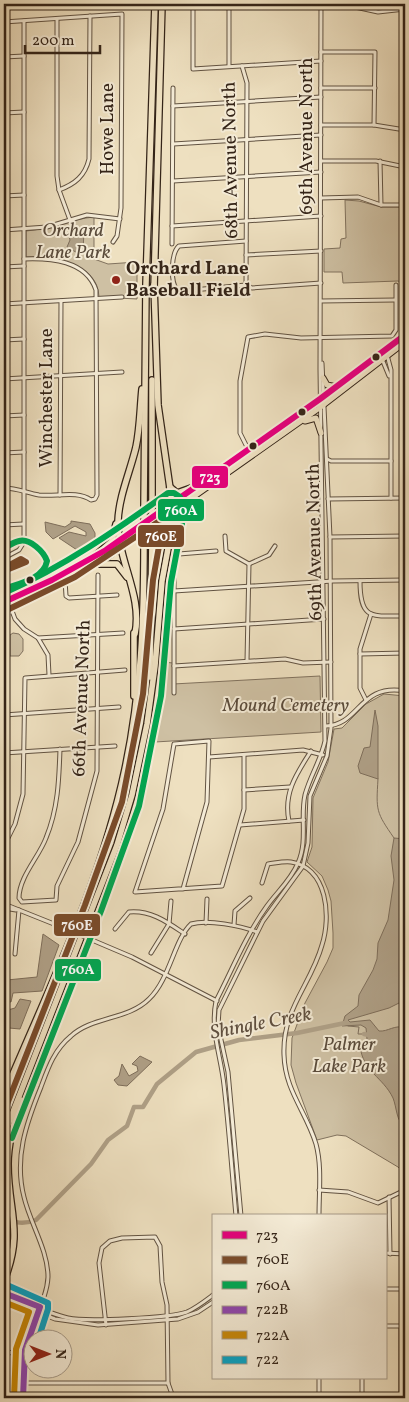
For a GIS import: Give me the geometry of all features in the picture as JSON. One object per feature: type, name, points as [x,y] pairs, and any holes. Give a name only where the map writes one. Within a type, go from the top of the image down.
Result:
[{"type":"highway","points":[[4,1095],[44,1004],[100,859],[117,801],[131,735],[143,641],[145,365],[154,4]]},
{"type":"highway","points":[[143,744],[151,672],[154,285],[162,4]]},
{"type":"highway","points":[[4,1135],[117,846],[132,795],[152,695],[162,581],[174,510],[168,485],[158,405],[154,285]]},
{"type":"highway","points":[[95,556],[113,539],[119,505],[137,442],[145,365]]},
{"type":"highway","points":[[168,485],[172,491],[177,493],[192,488]]},
{"type":"highway","points":[[125,486],[119,516],[120,540],[135,634]]},
{"type":"highway","points":[[122,550],[135,600],[135,674],[131,735]]},
{"type":"highway","points":[[98,564],[115,563],[122,568],[127,577]]},
{"type":"highway","points":[[4,1112],[40,1021],[44,1004]]},
{"type":"highway","points":[[4,1282],[13,1256],[15,1228],[8,1171],[10,1143],[18,1111],[42,1040]]},
{"type":"highway","points":[[4,1244],[8,1256],[4,1271]]},
{"type":"highway","points":[[4,1288],[5,1296]]},
{"type":"main road","points":[[293,426],[337,387],[405,335]]},
{"type":"main road","points":[[7,602],[65,580],[122,550],[250,452],[405,342]]},
{"type":"main road","points":[[323,378],[327,386],[337,387]]},
{"type":"main road","points":[[4,608],[7,602],[95,556],[120,540],[172,501],[293,426],[314,417],[319,421],[321,433]]},
{"type":"street","points":[[193,4],[192,69],[321,61]]},
{"type":"street","name":"68th Avenue North","points":[[229,4],[229,66]]},
{"type":"street","points":[[321,4],[346,5],[378,12],[405,9]]},
{"type":"street","name":"69th Avenue North","points":[[302,866],[308,843],[310,796],[327,756],[331,726],[330,537],[321,358],[321,4]]},
{"type":"street","name":"Howe Lane","points":[[90,16],[122,14],[120,219],[117,236],[113,242]]},
{"type":"street","points":[[4,22],[90,16],[89,153],[85,175],[59,190]]},
{"type":"street","points":[[57,19],[57,176],[59,190],[70,220]]},
{"type":"street","points":[[4,558],[22,548],[24,524],[24,21]]},
{"type":"street","points":[[321,52],[375,52],[374,125]]},
{"type":"street","points":[[4,57],[24,56]]},
{"type":"street","name":"68th Avenue North","points":[[242,66],[247,83],[246,285]]},
{"type":"street","points":[[172,244],[173,88]]},
{"type":"street","points":[[321,88],[375,88]]},
{"type":"street","points":[[173,106],[321,97]]},
{"type":"street","points":[[4,113],[24,112]]},
{"type":"street","points":[[321,125],[374,125],[405,130]]},
{"type":"street","points":[[173,144],[321,135]]},
{"type":"street","points":[[321,161],[380,162],[405,167]]},
{"type":"street","points":[[380,162],[381,205]]},
{"type":"street","points":[[173,181],[321,172]]},
{"type":"street","points":[[4,196],[24,195]]},
{"type":"street","points":[[321,198],[358,197],[381,205],[405,204]]},
{"type":"street","points":[[4,230],[47,227],[87,215],[120,219]]},
{"type":"street","points":[[172,226],[321,216]]},
{"type":"street","points":[[246,241],[182,245],[177,248],[174,254],[174,286],[182,291],[246,285],[252,288],[321,283]]},
{"type":"street","points":[[246,256],[321,251]]},
{"type":"street","points":[[4,488],[24,490],[41,495],[84,496],[93,500],[97,495],[97,298],[94,286],[89,277],[68,264],[50,258],[24,259]]},
{"type":"street","points":[[4,267],[24,266]]},
{"type":"street","points":[[250,452],[241,438],[240,426],[240,381],[248,337],[265,334],[301,338],[394,335],[396,285]]},
{"type":"street","points":[[4,304],[122,297]]},
{"type":"street","points":[[321,301],[396,300]]},
{"type":"street","name":"Winchester Lane","points":[[60,495],[61,301]]},
{"type":"street","points":[[4,340],[24,339]]},
{"type":"street","points":[[382,352],[390,379],[391,498]]},
{"type":"street","points":[[382,352],[385,358]]},
{"type":"street","name":"69th Avenue North","points":[[298,864],[304,844],[305,794],[322,754],[326,726],[321,433],[323,378],[321,358]]},
{"type":"street","points":[[4,379],[122,372]]},
{"type":"street","points":[[4,416],[24,415]]},
{"type":"street","points":[[4,454],[24,452]]},
{"type":"street","points":[[327,459],[332,461],[391,461]]},
{"type":"street","points":[[323,499],[405,498]]},
{"type":"street","points":[[4,526],[24,524]]},
{"type":"street","points":[[225,536],[226,551],[250,564]]},
{"type":"street","points":[[330,537],[405,536]]},
{"type":"street","points":[[250,564],[269,555],[275,546]]},
{"type":"street","points":[[174,693],[176,555],[216,551]]},
{"type":"street","points":[[247,661],[250,564]]},
{"type":"street","name":"66th Avenue North","points":[[60,749],[59,787],[54,814],[45,842],[20,890],[19,898],[22,902],[56,900],[57,886],[75,851],[97,771],[98,575]]},
{"type":"street","points":[[65,580],[67,597],[117,595]]},
{"type":"street","points":[[174,591],[330,581],[405,580]]},
{"type":"street","points":[[360,581],[361,604],[371,614],[379,616],[405,616]]},
{"type":"street","points":[[4,589],[7,602],[19,624],[38,638],[48,655],[49,675]]},
{"type":"street","points":[[366,700],[360,688],[360,654],[361,640],[371,614]]},
{"type":"street","points":[[174,629],[324,619]]},
{"type":"street","points":[[38,638],[124,633]]},
{"type":"street","points":[[360,654],[405,653]]},
{"type":"street","points":[[174,666],[289,659],[303,664],[331,662]]},
{"type":"street","points":[[4,846],[15,824],[21,803],[25,678],[125,670]]},
{"type":"street","points":[[326,726],[342,722],[366,700],[383,690],[405,691]]},
{"type":"street","points":[[4,716],[119,707]]},
{"type":"street","points":[[183,889],[207,802],[209,741],[174,744],[163,809],[136,892],[183,889],[222,886],[244,808],[244,755]]},
{"type":"street","points":[[4,753],[114,746]]},
{"type":"street","points":[[289,821],[287,807],[290,787],[312,751]]},
{"type":"street","points":[[209,757],[312,751],[327,756]]},
{"type":"street","points":[[244,790],[290,787]]},
{"type":"street","points":[[240,825],[308,819]]},
{"type":"street","points":[[262,883],[268,864],[289,862],[298,864],[312,873],[322,888],[325,934],[318,957],[292,1008],[284,1039],[284,1061],[288,1080],[317,1150],[319,1214]]},
{"type":"street","points":[[236,1214],[224,1084],[213,1016],[216,1001],[252,930],[298,864]]},
{"type":"street","points":[[241,1214],[229,1082],[218,1016],[220,1003],[257,932],[302,866]]},
{"type":"street","points":[[234,925],[235,911],[250,898]]},
{"type":"street","points":[[206,923],[207,899]]},
{"type":"street","points":[[151,953],[169,924],[171,901]]},
{"type":"street","points":[[4,906],[19,910],[92,940],[220,1003]]},
{"type":"street","points":[[16,954],[19,910]]},
{"type":"street","points":[[115,929],[129,912],[151,914],[185,934]]},
{"type":"street","points":[[30,1330],[46,1288],[47,1271],[30,1217],[20,1176],[22,1142],[26,1125],[53,1056],[64,1042],[78,1030],[142,1005],[157,991],[191,924],[234,925],[257,932]]},
{"type":"street","points":[[319,1190],[348,1192],[378,1203],[405,1190]]},
{"type":"street","points":[[389,1197],[390,1254]]},
{"type":"street","points":[[106,1325],[99,1263],[101,1251],[110,1241],[142,1236],[155,1237],[158,1240],[168,1315],[168,1383],[173,1398]]},
{"type":"street","points":[[386,1253],[405,1254]]},
{"type":"street","points":[[386,1289],[405,1289]]},
{"type":"street","points":[[5,1296],[71,1318],[105,1320],[168,1315],[187,1311],[212,1296]]},
{"type":"street","points":[[5,1296],[38,1312],[73,1323],[106,1325],[168,1320],[191,1315],[212,1303]]},
{"type":"street","points":[[386,1326],[403,1326],[401,1398]]},
{"type":"street","points":[[4,1350],[22,1355]]},
{"type":"street","points":[[23,1380],[23,1398]]},
{"type":"street","points":[[319,1380],[319,1398]]},
{"type":"street","points":[[362,1380],[362,1398]]},
{"type":"street","points":[[23,1383],[168,1383]]},
{"type":"green space","points":[[345,200],[359,201],[381,207],[405,207],[405,284],[398,281],[343,283],[342,272],[324,272],[324,249],[340,248],[341,239],[346,238]]},
{"type":"green space","name":"Orchard Lane Park","points":[[94,217],[94,259],[108,264],[137,262],[137,299],[99,297],[97,285],[83,269],[61,260],[26,257],[26,231]]},
{"type":"green space","points":[[13,633],[19,634],[23,639],[23,651],[19,656],[10,656],[10,635]]},
{"type":"green space","name":"Mound Cemetery","points":[[163,662],[173,663],[173,684],[320,676],[321,732],[155,742]]},
{"type":"green space","name":"Palmer Lake Park","points":[[384,694],[405,696],[405,1174],[398,1167],[346,1136],[337,1135],[317,1140],[291,1065],[292,1038],[305,1003],[333,948],[331,901],[328,890],[322,876],[307,862],[312,847],[313,798],[328,762],[334,729],[342,728],[366,704]]},
{"type":"shaded area","points":[[76,228],[84,231],[81,255],[67,247],[70,240],[68,233]]},
{"type":"shaded area","points":[[71,521],[90,524],[95,533],[95,541],[84,551],[77,550],[59,538],[69,532],[86,536],[86,532],[75,526],[53,539],[46,532],[45,522],[65,527]]},
{"type":"shaded area","points":[[375,710],[378,726],[378,779],[360,773],[358,766],[364,748],[370,747]]},
{"type":"shaded area","points":[[394,838],[405,839],[405,894],[400,900],[405,912],[405,1000],[389,1008],[348,1020],[350,1022],[370,1020],[379,1031],[398,1027],[405,1028],[405,1127],[398,1118],[393,1098],[389,1091],[369,1068],[362,1055],[360,1046],[367,1039],[366,1028],[361,1025],[342,1026],[345,1016],[358,1006],[359,995],[373,970],[377,959],[378,943],[388,920],[394,880],[391,856]]},
{"type":"shaded area","points":[[43,934],[59,945],[42,991],[13,993],[11,1002],[4,1001],[7,980],[37,977]]},
{"type":"shaded area","points":[[20,999],[31,1001],[20,1029],[9,1028],[6,1038],[7,1057],[4,1067],[4,1011],[15,1008]]},
{"type":"shaded area","points":[[140,1056],[152,1062],[127,1086],[118,1085],[114,1080],[119,1076],[122,1064],[129,1076],[138,1071],[137,1066],[132,1064]]},
{"type":"waterway","points":[[378,779],[378,811],[394,838]]},
{"type":"waterway","name":"Shingle Creek","points":[[4,1217],[20,1223],[36,1220],[91,1164],[108,1140],[127,1126],[134,1107],[143,1107],[157,1084],[196,1052],[239,1040],[297,1033],[345,1023]]},
{"type":"waterway","points":[[348,1026],[359,1027],[358,1034],[364,1034]]},
{"type":"waterway","points":[[364,1034],[373,1036]]},
{"type":"transit line","name":"723","points":[[4,602],[52,580],[106,550],[320,399],[405,335]]},
{"type":"transit line","name":"760A","points":[[4,593],[68,560],[168,493],[174,493],[180,497],[182,524],[171,582],[161,696],[139,806],[101,911],[12,1138]]},
{"type":"transit line","name":"760E","points":[[4,1112],[85,905],[122,802],[143,694],[153,580],[164,518],[75,577],[7,610]]},
{"type":"transit line","name":"760A","points":[[4,548],[17,542],[28,542],[40,550],[47,561],[45,567],[37,576],[7,588]]},
{"type":"transit line","name":"760E","points":[[4,571],[26,562],[21,559],[8,566]]},
{"type":"transit line","name":"722","points":[[7,1285],[48,1303],[41,1330]]},
{"type":"transit line","name":"722B","points":[[4,1293],[40,1307],[25,1350],[23,1398]]},
{"type":"transit line","name":"722A","points":[[4,1302],[29,1312],[16,1349],[14,1398]]},
{"type":"place","name":"Orchard Lane Baseball Field","points":[[116,280]]}]
